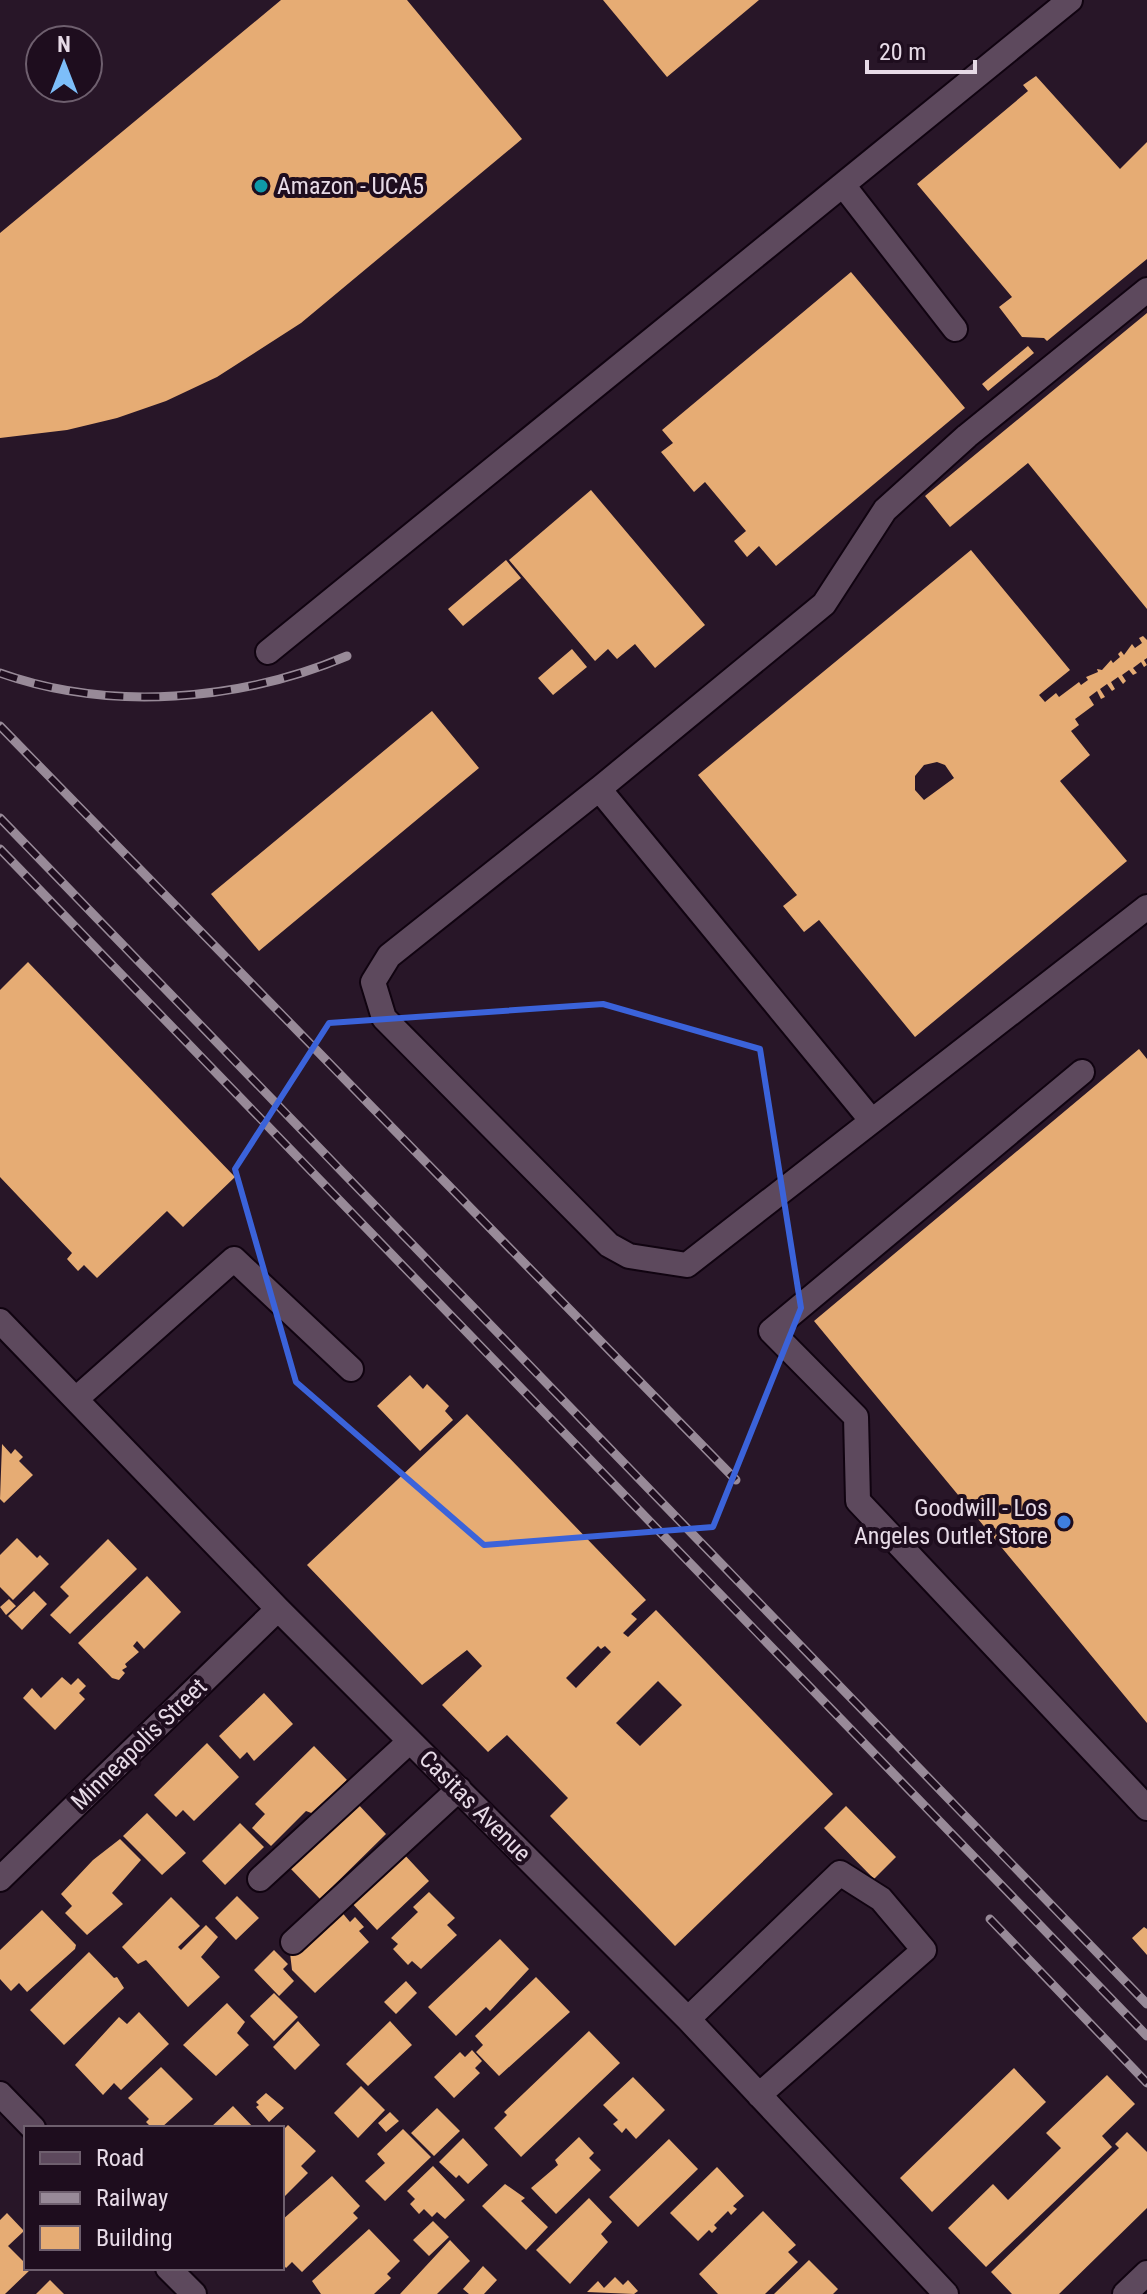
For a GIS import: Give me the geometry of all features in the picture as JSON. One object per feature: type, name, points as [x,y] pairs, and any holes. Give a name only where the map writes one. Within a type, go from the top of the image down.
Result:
[{"type":"street","points":[[268,652],[1070,0]]},
{"type":"street","points":[[843,185],[955,329]]},
{"type":"street","points":[[1147,290],[967,436],[896,499],[885,510],[824,604],[389,956],[373,982],[384,1018],[609,1245],[629,1256],[687,1265],[1147,907]]},
{"type":"street","points":[[599,789],[872,1121]]},
{"type":"street","points":[[1082,1072],[771,1331],[856,1417],[858,1501],[1147,1808]]},
{"type":"street","points":[[76,1399],[234,1259],[351,1369]]},
{"type":"street","name":"Casitas Avenue","points":[[0,1321],[278,1609],[688,2019],[946,2294]]},
{"type":"street","name":"Minneapolis Street","points":[[0,1879],[278,1609]]},
{"type":"street","points":[[260,1879],[410,1741]]},
{"type":"street","points":[[293,1942],[459,1789]]},
{"type":"street","points":[[688,2019],[840,1873],[881,1899],[924,1950],[759,2095]]},
{"type":"street","points":[[0,2094],[31,2126]]},
{"type":"street","points":[[170,2270],[194,2294]]},
{"type":"street","points":[[1125,2294],[1147,2273]]},
{"type":"highlighted area","points":[[603,1004],[760,1049],[801,1308],[713,1527],[484,1545],[296,1382],[235,1169],[329,1023]]},
{"type":"building","name":"Amazon - UCA5","points":[[281,0],[407,0],[522,139],[301,323],[217,377],[166,401],[117,418],[67,430],[0,438],[0,233]]},
{"type":"building","points":[[603,0],[759,0],[667,77]]},
{"type":"building","points":[[1036,76],[1120,169],[1147,142],[1147,259],[1047,341],[1044,338],[1022,337],[999,307],[1012,297],[917,184],[1028,91],[1023,85]]},
{"type":"building","points":[[851,272],[965,408],[776,566],[759,546],[747,557],[734,541],[746,531],[705,482],[694,492],[661,452],[673,443],[662,430]]},
{"type":"building","points":[[1147,313],[1147,609],[1028,463],[950,527],[925,496]]},
{"type":"building","points":[[1028,346],[1034,353],[988,391],[982,384]]},
{"type":"building","points":[[591,490],[705,625],[655,668],[635,644],[617,659],[608,649],[595,661],[509,560]]},
{"type":"building","points":[[971,550],[1070,670],[1039,695],[1045,702],[1056,693],[1059,697],[1079,682],[1081,685],[1088,680],[1086,677],[1098,672],[1097,669],[1102,670],[1111,660],[1113,663],[1120,657],[1118,654],[1121,651],[1124,655],[1132,644],[1135,648],[1142,643],[1139,638],[1143,636],[1147,640],[1147,658],[1144,660],[1147,665],[1144,667],[1141,662],[1133,668],[1137,673],[1133,675],[1129,670],[1122,675],[1126,681],[1123,684],[1118,677],[1111,682],[1115,689],[1112,691],[1107,684],[1100,689],[1105,697],[1101,699],[1097,691],[1089,697],[1094,705],[1075,719],[1079,725],[1071,731],[1090,755],[1060,781],[1127,861],[915,1037],[819,920],[804,932],[783,906],[797,895],[698,775]],"holes":[[[937,762],[945,765],[954,778],[924,800],[915,790],[915,776],[924,765]]]},
{"type":"building","points":[[506,560],[521,578],[463,626],[448,609]]},
{"type":"building","points":[[572,649],[587,667],[553,695],[538,678]]},
{"type":"building","points":[[432,711],[479,768],[259,951],[211,894]]},
{"type":"building","points":[[28,962],[235,1177],[183,1227],[167,1211],[97,1278],[84,1265],[78,1271],[67,1259],[72,1253],[0,1177],[0,990]]},
{"type":"building","name":"Goodwill - Los Angeles Outlet Store","points":[[1139,1049],[1147,1059],[1147,1723],[814,1321]]},
{"type":"building","points":[[410,1375],[423,1389],[427,1384],[449,1406],[445,1411],[453,1420],[420,1451],[377,1406]]},
{"type":"building","points":[[467,1414],[646,1600],[631,1614],[637,1619],[623,1633],[628,1637],[656,1610],[833,1794],[675,1946],[550,1816],[568,1798],[507,1735],[488,1752],[442,1705],[482,1666],[467,1650],[422,1685],[307,1565]],"holes":[[[598,1646],[601,1649],[605,1646],[611,1652],[576,1688],[566,1678]],[[658,1681],[682,1705],[640,1746],[616,1723]]]},
{"type":"building","points":[[2,1444],[11,1454],[15,1449],[23,1457],[19,1461],[33,1475],[4,1503],[0,1499]]},
{"type":"building","points":[[17,1538],[37,1558],[40,1555],[49,1564],[13,1600],[0,1587],[0,1555]]},
{"type":"building","points":[[108,1539],[137,1569],[70,1634],[50,1615],[69,1596],[60,1587]]},
{"type":"building","points":[[147,1576],[181,1612],[144,1649],[137,1641],[133,1646],[139,1652],[125,1664],[127,1667],[122,1670],[125,1673],[119,1680],[112,1678],[78,1643]]},
{"type":"building","points":[[34,1591],[47,1604],[22,1630],[8,1616]]},
{"type":"building","points":[[9,1599],[16,1606],[6,1615],[0,1607]]},
{"type":"building","points":[[62,1677],[71,1685],[78,1678],[86,1686],[79,1693],[85,1699],[55,1730],[23,1698],[32,1688],[41,1698]]},
{"type":"building","points":[[264,1693],[293,1724],[254,1761],[247,1752],[240,1759],[219,1736]]},
{"type":"building","points":[[207,1743],[239,1777],[194,1821],[183,1810],[176,1817],[154,1795]]},
{"type":"building","points":[[314,1746],[347,1780],[314,1814],[306,1811],[271,1846],[252,1828],[265,1814],[255,1804]]},
{"type":"building","points":[[356,1802],[386,1834],[320,1899],[290,1868]]},
{"type":"building","points":[[846,1806],[896,1857],[874,1879],[824,1828]]},
{"type":"building","points":[[147,1813],[186,1853],[162,1875],[123,1836]]},
{"type":"building","points":[[240,1823],[264,1847],[225,1885],[202,1861]]},
{"type":"building","points":[[120,1839],[141,1860],[112,1893],[123,1904],[87,1935],[65,1913],[72,1906],[61,1894],[93,1860]]},
{"type":"building","points":[[401,1851],[429,1881],[377,1930],[349,1900]]},
{"type":"building","points":[[429,1892],[455,1918],[447,1925],[457,1935],[421,1969],[412,1961],[408,1965],[393,1949],[398,1944],[391,1938],[418,1912],[413,1907]]},
{"type":"building","points":[[237,1896],[259,1918],[236,1940],[215,1918]]},
{"type":"building","points":[[171,1897],[200,1926],[178,1947],[181,1950],[206,1925],[218,1937],[201,1957],[220,1977],[188,2007],[146,1960],[138,1964],[122,1947]]},
{"type":"building","points":[[42,1910],[76,1945],[75,1949],[27,1992],[19,1983],[11,1991],[0,1979],[0,1950]]},
{"type":"building","points":[[340,1910],[350,1922],[355,1917],[364,1927],[359,1931],[369,1942],[315,1993],[292,1970],[290,1953]]},
{"type":"building","points":[[1144,1927],[1147,1929],[1147,1955],[1132,1938]]},
{"type":"building","points":[[500,1939],[529,1969],[490,2011],[486,2007],[456,2036],[428,2007]]},
{"type":"building","points":[[274,1950],[288,1964],[283,1969],[294,1981],[279,1996],[254,1970]]},
{"type":"building","points":[[89,1952],[114,1978],[117,1977],[124,1988],[64,2045],[30,2010]]},
{"type":"building","points":[[536,1977],[570,2012],[499,2076],[476,2052],[483,2045],[475,2036]]},
{"type":"building","points":[[406,1981],[417,1993],[396,2014],[384,2002]]},
{"type":"building","points":[[274,1993],[298,2017],[274,2041],[250,2016]]},
{"type":"building","points":[[227,2003],[245,2022],[237,2033],[249,2045],[216,2076],[183,2045]]},
{"type":"building","points":[[139,2012],[169,2044],[121,2090],[114,2083],[103,2095],[75,2065],[119,2017],[127,2024]]},
{"type":"building","points":[[298,2021],[320,2045],[295,2070],[273,2047]]},
{"type":"building","points":[[390,2021],[412,2045],[368,2086],[346,2064]]},
{"type":"building","points":[[589,2031],[620,2063],[521,2157],[494,2128],[507,2115],[504,2112]]},
{"type":"building","points":[[472,2050],[482,2061],[475,2068],[480,2073],[454,2098],[434,2077],[460,2052],[465,2057]]},
{"type":"building","points":[[161,2067],[193,2099],[163,2126],[150,2126],[146,2122],[149,2119],[128,2098]]},
{"type":"building","points":[[1014,2068],[1046,2102],[932,2212],[900,2178]]},
{"type":"building","points":[[1107,2075],[1135,2104],[1102,2136],[1112,2147],[986,2267],[948,2228],[993,2184],[1008,2200],[1061,2148],[1046,2133]]},
{"type":"building","points":[[633,2077],[665,2110],[636,2139],[626,2128],[622,2133],[613,2124],[618,2120],[603,2105]]},
{"type":"building","points":[[361,2086],[385,2110],[358,2138],[334,2113]]},
{"type":"building","points":[[266,2093],[284,2108],[269,2122],[256,2107],[259,2105],[256,2102]]},
{"type":"building","points":[[233,2106],[252,2126],[212,2126]]},
{"type":"building","points":[[437,2108],[460,2131],[434,2156],[411,2133]]},
{"type":"building","points":[[390,2112],[399,2121],[386,2132],[378,2123]]},
{"type":"building","points":[[288,2125],[316,2151],[301,2166],[308,2173],[284,2197],[284,2129]]},
{"type":"building","points":[[403,2129],[431,2157],[385,2201],[365,2181],[385,2163],[377,2154]]},
{"type":"building","points":[[1127,2132],[1147,2152],[1147,2208],[1059,2294],[1012,2294],[991,2272],[1119,2148],[1115,2144]]},
{"type":"building","points":[[579,2137],[594,2153],[589,2158],[601,2170],[556,2214],[531,2188],[558,2165],[555,2160]]},
{"type":"building","points":[[463,2138],[488,2165],[468,2184],[459,2175],[456,2178],[439,2162]]},
{"type":"building","points":[[669,2139],[698,2169],[638,2227],[609,2197]]},
{"type":"building","points":[[433,2166],[465,2200],[445,2219],[437,2212],[432,2217],[424,2209],[419,2214],[410,2204],[415,2199],[407,2191]]},
{"type":"building","points":[[717,2167],[744,2196],[733,2206],[737,2209],[731,2215],[728,2211],[714,2225],[717,2228],[712,2233],[709,2230],[698,2241],[670,2213]]},
{"type":"building","points":[[332,2176],[360,2206],[353,2213],[358,2218],[302,2272],[292,2262],[286,2268],[284,2266],[284,2218]]},
{"type":"building","points":[[505,2184],[525,2198],[521,2201],[548,2227],[526,2250],[482,2206]]},
{"type":"building","points":[[589,2198],[612,2222],[601,2234],[608,2242],[570,2284],[536,2250]]},
{"type":"building","points":[[763,2211],[796,2245],[788,2252],[798,2262],[765,2294],[718,2294],[699,2274]]},
{"type":"building","points":[[7,2213],[24,2231],[8,2246],[24,2262],[24,2270],[30,2270],[5,2294],[0,2294],[0,2220]]},
{"type":"building","points":[[433,2221],[449,2237],[429,2256],[413,2240]]},
{"type":"building","points":[[369,2229],[400,2261],[387,2274],[391,2278],[374,2294],[321,2294],[312,2281]]},
{"type":"building","points":[[450,2240],[470,2261],[437,2294],[400,2294]]},
{"type":"building","points":[[809,2260],[838,2289],[833,2294],[774,2294]]},
{"type":"building","points":[[483,2266],[497,2280],[484,2294],[469,2294],[463,2289]]},
{"type":"building","points":[[615,2277],[623,2285],[628,2280],[638,2291],[634,2294],[587,2292],[598,2281],[604,2288]]},
{"type":"building","points":[[50,2280],[64,2294],[36,2294]]},
{"type":"railway","points":[[0,673],[85,693],[130,697],[175,696],[263,683],[347,656]]},
{"type":"railway","points":[[0,726],[736,1480]]},
{"type":"railway","points":[[0,818],[1147,2004]]},
{"type":"railway","points":[[0,849],[1147,2036]]},
{"type":"railway","points":[[990,1919],[1147,2083]]},
{"type":"place","name":"Amazon - UCA5","points":[[261,186]]},
{"type":"place","name":"Goodwill - Los Angeles Outlet Store","points":[[1064,1522]]}]
